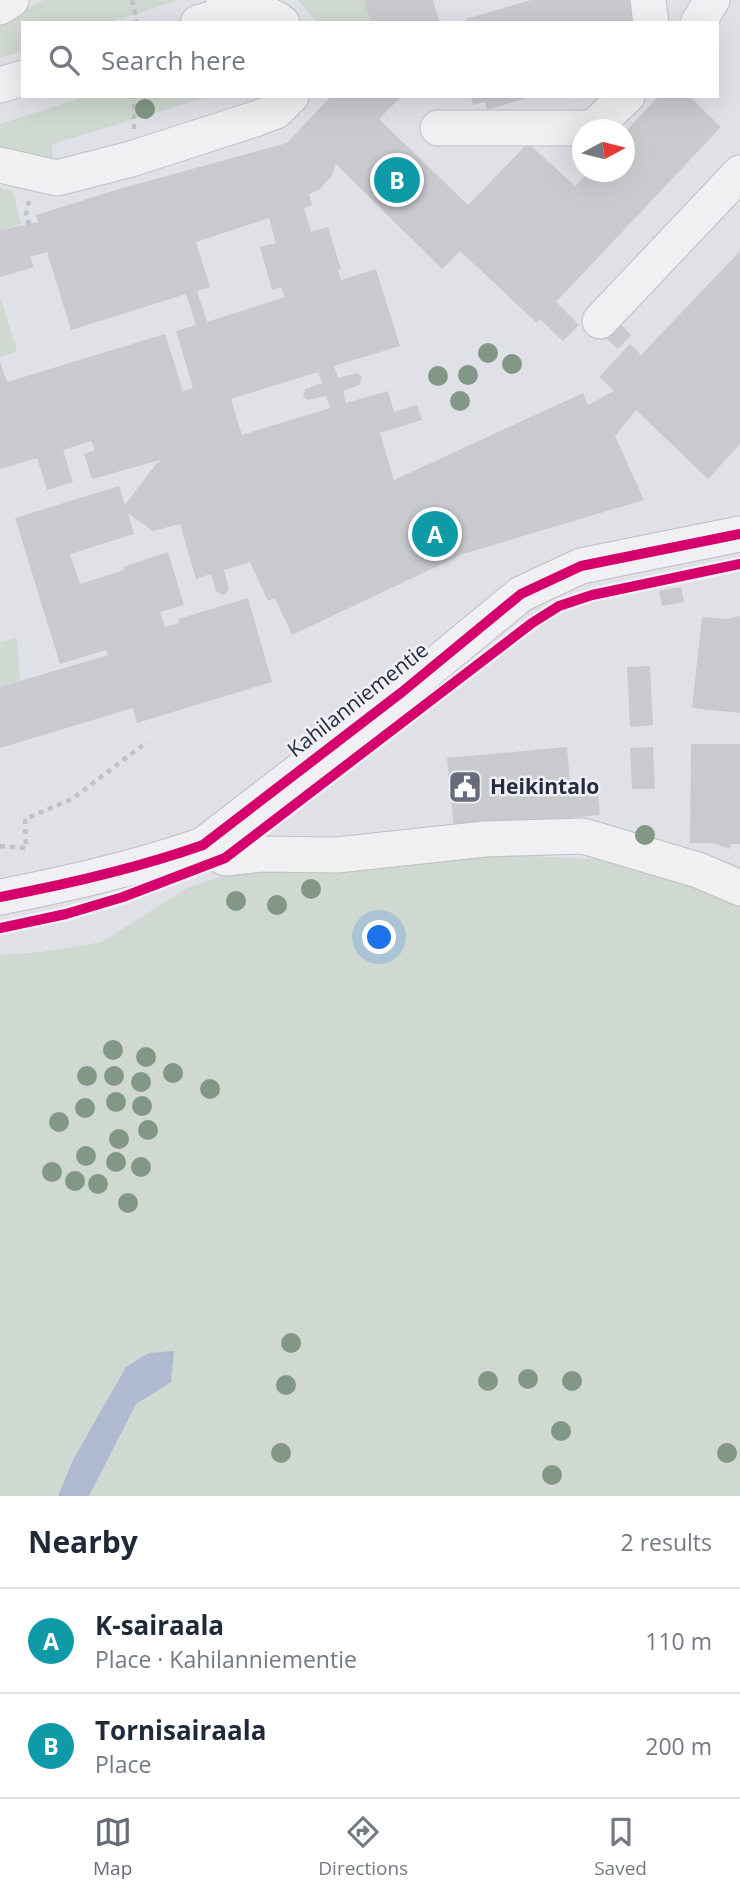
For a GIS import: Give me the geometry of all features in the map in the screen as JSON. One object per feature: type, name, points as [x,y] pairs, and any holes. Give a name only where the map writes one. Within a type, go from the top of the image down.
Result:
[{"type":"street","points":[[0,6],[12,0]]},
{"type":"street","points":[[649,0],[651,21]]},
{"type":"street","points":[[699,21],[712,0]]},
{"type":"street","points":[[202,21],[230,5],[256,10],[279,21]]},
{"type":"street","points":[[0,85],[21,79]]},
{"type":"street","points":[[0,165],[57,178],[131,159],[255,119],[276,111],[289,98]]},
{"type":"street","points":[[438,128],[593,128],[624,98]]},
{"type":"street","points":[[600,321],[740,173]]},
{"type":"street","name":"Kahilanniementie","points":[[0,897],[175,855],[203,845],[402,692],[521,594],[581,566],[740,534]]},
{"type":"street","points":[[203,845],[225,858],[261,854],[337,855],[485,839],[583,836],[698,870],[740,888]]},
{"type":"path","points":[[132,0],[136,21]]},
{"type":"path","points":[[29,225],[26,214],[32,194]]},
{"type":"path","points":[[0,846],[26,848],[24,819],[72,799],[147,742]]},
{"type":"shaded area","points":[[43,0],[178,0],[114,21],[21,21],[21,52],[0,58],[0,23]]},
{"type":"shaded area","points":[[298,0],[364,0],[370,21],[316,21]]},
{"type":"shaded area","points":[[81,98],[204,98],[52,144],[53,161],[0,153],[0,124]]},
{"type":"shaded area","points":[[0,188],[13,191],[21,224],[0,230]]},
{"type":"shaded area","points":[[0,301],[17,351],[0,357]]},
{"type":"shaded area","points":[[17,638],[20,681],[0,687],[0,642]]},
{"type":"shaded area","points":[[486,854],[616,860],[740,898],[740,1496],[0,1496],[0,955],[41,952],[102,942],[187,888],[258,864]]},
{"type":"water","points":[[174,1351],[171,1382],[136,1404],[89,1496],[58,1496],[73,1460],[126,1367],[149,1353]]},
{"type":"building","points":[[364,0],[433,0],[439,21],[370,21]]},
{"type":"building","points":[[531,0],[632,0],[635,21],[466,21]]},
{"type":"building","points":[[329,98],[400,98],[379,119],[468,205],[528,143],[575,186],[579,182],[635,182],[635,121],[657,98],[691,98],[721,127],[556,302],[579,325],[563,341],[540,319],[537,323],[460,251],[442,269],[336,164],[331,177],[319,190],[309,194],[312,205],[304,208],[311,232],[328,227],[341,269],[338,270],[341,280],[376,269],[400,346],[334,366],[338,378],[358,373],[362,377],[359,385],[343,391],[346,403],[388,391],[394,412],[417,405],[422,420],[380,433],[394,480],[583,393],[588,405],[614,391],[599,377],[630,344],[641,355],[740,251],[740,444],[708,479],[636,410],[615,436],[644,500],[463,554],[292,635],[275,598],[268,601],[250,562],[224,570],[229,589],[224,595],[220,594],[216,591],[211,574],[196,579],[180,524],[153,531],[128,513],[134,534],[70,554],[80,584],[168,552],[184,605],[160,612],[165,627],[179,623],[178,619],[248,598],[272,682],[137,723],[133,708],[0,748],[0,687],[108,655],[106,650],[60,664],[15,518],[119,486],[125,505],[160,460],[92,479],[84,454],[95,450],[91,441],[63,450],[73,482],[47,490],[37,458],[0,469],[0,362],[7,382],[165,334],[183,391],[193,388],[176,331],[196,325],[186,294],[71,330],[47,252],[30,257],[34,267],[0,277],[0,230],[38,222],[36,215],[119,189],[287,143]],"holes":[[[269,218],[276,243],[260,247],[272,290],[281,287],[285,297],[207,322],[197,291],[210,287],[196,242]],[[318,372],[322,383],[305,389],[303,397],[308,400],[326,396],[330,408],[242,435],[231,399]]]},
{"type":"building","points":[[471,98],[527,98],[487,110],[485,102],[473,105]]},
{"type":"building","points":[[614,318],[631,335],[618,349],[600,333]]},
{"type":"building","points":[[681,587],[684,602],[662,606],[659,591]]},
{"type":"building","points":[[740,616],[740,713],[692,708],[702,617],[726,619]]},
{"type":"building","points":[[650,666],[653,725],[630,727],[627,667]]},
{"type":"building","points":[[691,744],[740,744],[740,844],[730,844],[731,849],[712,843],[690,843]]},
{"type":"building","points":[[567,747],[570,783],[597,780],[600,815],[454,829],[447,758]]},
{"type":"building","points":[[653,747],[655,789],[632,789],[630,748]]},
{"type":"cycle path","points":[[0,897],[103,875],[203,845],[402,692],[521,594],[581,566],[740,534]]},
{"type":"cycle path","points":[[0,928],[66,914],[123,897],[225,858],[532,623],[559,606],[592,595],[740,564]]},
{"type":"place","name":"Tornisairaala","points":[[397,180]]},
{"type":"place","name":"K-sairaala","points":[[435,534]]},
{"type":"place","name":"Heikintalo","points":[[465,787]]}]
